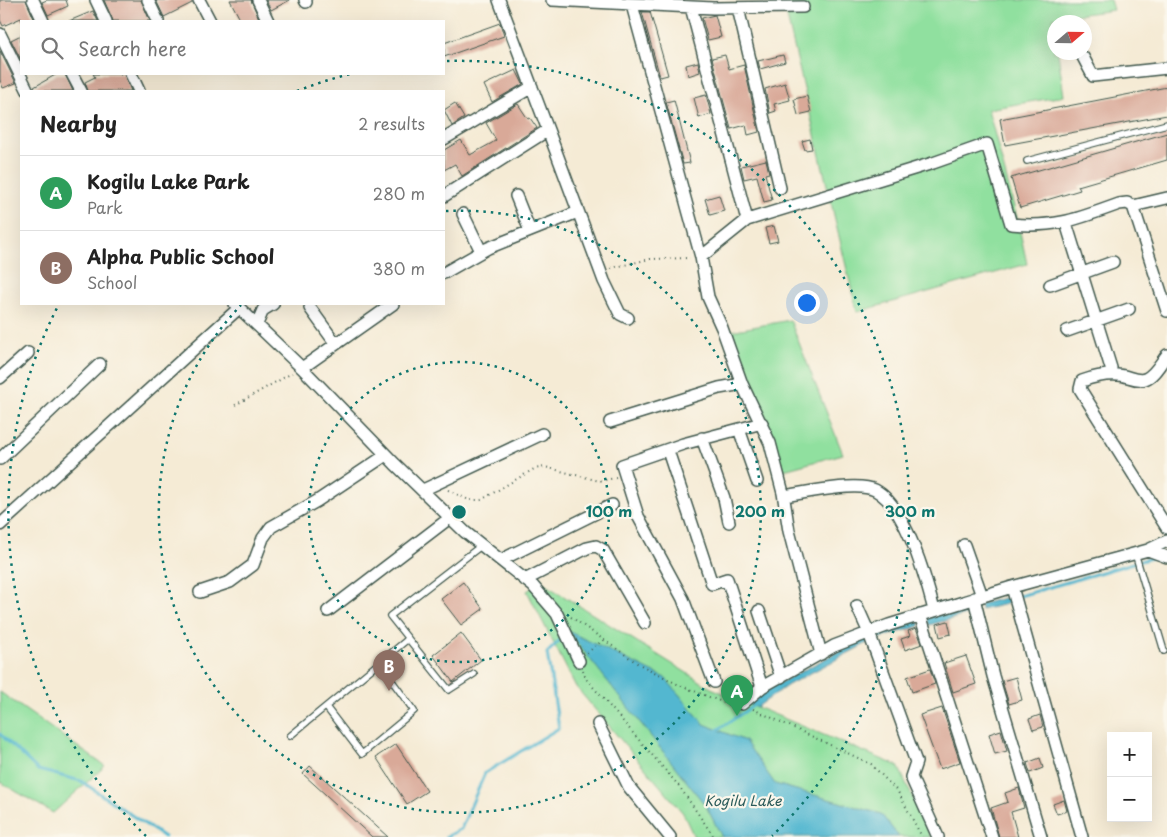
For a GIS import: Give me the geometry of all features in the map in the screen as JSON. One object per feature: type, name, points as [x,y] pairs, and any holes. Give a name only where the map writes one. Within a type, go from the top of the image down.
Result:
[{"type":"street","points":[[33,0],[43,20]]},
{"type":"street","points":[[96,0],[106,20]]},
{"type":"street","points":[[148,0],[158,20]]},
{"type":"street","points":[[199,0],[209,20]]},
{"type":"street","points":[[258,0],[268,20]]},
{"type":"street","points":[[499,0],[602,271],[604,281],[620,314],[628,318]]},
{"type":"street","points":[[552,0],[691,7],[744,5],[803,7]]},
{"type":"street","points":[[632,5],[701,257],[708,297],[722,328],[742,384],[770,443],[784,496],[789,531],[821,654]]},
{"type":"street","points":[[744,5],[780,188]]},
{"type":"street","points":[[691,7],[747,220]]},
{"type":"street","points":[[0,34],[20,75]]},
{"type":"street","points":[[1085,60],[1093,76],[1167,68]]},
{"type":"street","points":[[20,75],[28,90]]},
{"type":"street","points":[[73,75],[80,90]]},
{"type":"street","points":[[131,75],[138,90]]},
{"type":"street","points":[[445,139],[532,87]]},
{"type":"street","points":[[445,195],[548,130]]},
{"type":"street","points":[[701,257],[747,220],[933,164],[987,144],[1011,224],[1037,226],[1066,223],[1120,204],[1127,203],[1133,206],[1167,198]]},
{"type":"street","points":[[516,196],[530,231]]},
{"type":"street","points":[[1133,206],[1167,311]]},
{"type":"street","points":[[445,272],[482,251],[578,212]]},
{"type":"street","points":[[463,214],[482,251]]},
{"type":"street","points":[[1066,223],[1080,274],[1111,368]]},
{"type":"street","points":[[1050,285],[1113,262]]},
{"type":"street","points":[[257,324],[263,310],[271,305]]},
{"type":"street","points":[[302,368],[392,305]]},
{"type":"street","points":[[0,525],[237,306],[302,368],[386,455],[482,545],[525,580],[558,614],[578,661]]},
{"type":"street","points":[[310,308],[336,344]]},
{"type":"street","points":[[1067,331],[1130,309]]},
{"type":"street","points":[[0,378],[28,353]]},
{"type":"street","points":[[1167,355],[1152,374],[1144,379],[1107,375],[1082,382],[1080,389],[1167,528]]},
{"type":"street","points":[[0,459],[100,364]]},
{"type":"street","points":[[610,422],[719,388],[742,384]]},
{"type":"street","points":[[714,682],[682,599],[638,516],[622,465],[702,438],[762,423]]},
{"type":"street","points":[[739,429],[757,481]]},
{"type":"street","points":[[423,490],[542,434]]},
{"type":"street","points":[[702,438],[724,498],[729,522]]},
{"type":"street","points":[[668,450],[712,584],[727,579],[762,687]]},
{"type":"street","points":[[200,592],[230,582],[253,565],[264,538],[271,527],[318,501],[386,455]]},
{"type":"street","points":[[784,496],[843,486],[875,490],[890,505],[920,560],[934,610]]},
{"type":"street","points":[[501,560],[612,505]]},
{"type":"street","points":[[328,611],[451,516]]},
{"type":"street","points":[[742,704],[762,687],[834,646],[934,610],[1148,550],[1167,541]]},
{"type":"street","points":[[964,545],[978,597],[994,676],[1041,837]]},
{"type":"street","points":[[525,580],[586,548],[596,546],[603,550],[645,623]]},
{"type":"street","points":[[1148,550],[1167,557]]},
{"type":"street","points":[[1012,587],[1082,837]]},
{"type":"street","points":[[857,606],[869,633],[916,762],[910,777],[938,837]]},
{"type":"street","points":[[758,611],[781,677]]},
{"type":"street","points":[[920,615],[992,837]]},
{"type":"street","points":[[598,724],[630,787],[670,837]]},
{"type":"lane","points":[[1027,162],[1167,124]]},
{"type":"lane","points":[[474,674],[449,690],[390,616],[482,545]]},
{"type":"lane","points":[[1135,553],[1164,651]]},
{"type":"lane","points":[[290,736],[408,639]]},
{"type":"lane","points":[[326,707],[362,754],[414,711],[379,663]]},
{"type":"path","points":[[602,271],[626,263],[701,257]]},
{"type":"path","points":[[235,405],[302,368]]},
{"type":"path","points":[[436,484],[469,500],[481,500],[534,469],[545,468],[599,481],[625,477]]},
{"type":"path","points":[[604,639],[578,661],[587,680],[679,786],[714,837]]},
{"type":"green space","points":[[783,0],[1110,0],[1113,10],[1076,15],[1047,15],[1047,60],[1059,60],[1064,96],[988,109],[1017,218],[1027,264],[857,312]]},
{"type":"green space","points":[[790,320],[843,454],[784,470],[726,332]]},
{"type":"green space","points":[[541,582],[711,688],[898,766],[931,837],[899,837],[881,814],[775,784],[745,741],[704,724],[665,678],[569,632],[706,806],[722,837],[694,837],[683,813],[576,687],[527,591]]},
{"type":"green space","points":[[0,692],[105,766],[53,813],[0,782]]},
{"type":"water","points":[[1009,597],[1010,603],[981,610],[980,604]]},
{"type":"water","points":[[972,606],[973,613],[929,625],[927,618]]},
{"type":"water","points":[[918,620],[920,626],[877,639],[875,634]]},
{"type":"water","name":"Kogilu Lake","points":[[568,631],[665,678],[704,724],[745,741],[775,784],[881,814],[899,837],[722,837],[706,806]]},
{"type":"water","points":[[867,636],[869,642],[788,685],[757,707],[749,704],[774,686]]},
{"type":"building","points":[[0,0],[26,0],[35,20],[22,20],[21,18],[3,26],[0,20]]},
{"type":"building","points":[[47,0],[66,0],[68,6],[48,15],[42,2]]},
{"type":"building","points":[[104,0],[141,0],[150,20],[113,20]]},
{"type":"building","points":[[156,0],[192,0],[192,3],[164,17]]},
{"type":"building","points":[[230,0],[251,0],[260,20],[240,20]]},
{"type":"building","points":[[266,0],[290,0],[271,10]]},
{"type":"building","points":[[93,11],[98,20],[71,20]]},
{"type":"building","points":[[642,12],[650,12],[668,75],[660,77]]},
{"type":"building","points":[[715,15],[721,37],[708,40],[702,18]]},
{"type":"building","points":[[500,23],[504,36],[445,57],[445,43]]},
{"type":"building","points":[[20,36],[20,58],[11,40]]},
{"type":"building","points":[[0,51],[16,83],[3,88],[0,80]]},
{"type":"building","points":[[725,55],[729,69],[744,65],[759,132],[748,135],[746,125],[731,129],[712,58]]},
{"type":"building","points":[[783,55],[785,62],[760,69],[758,61]]},
{"type":"building","points":[[698,62],[700,72],[688,76],[686,65]]},
{"type":"building","points":[[516,70],[523,84],[492,102],[484,85]]},
{"type":"building","points":[[55,75],[65,75],[73,90],[35,90],[34,87]]},
{"type":"building","points":[[94,75],[124,75],[131,90],[88,90],[85,82],[95,77]]},
{"type":"building","points":[[785,83],[790,100],[774,104],[776,111],[770,113],[765,89]]},
{"type":"building","points":[[1167,87],[1167,115],[1005,145],[1000,119]]},
{"type":"building","points":[[706,95],[711,114],[699,118],[694,98]]},
{"type":"building","points":[[807,96],[811,112],[798,115],[794,99]]},
{"type":"building","points":[[674,100],[690,163],[683,164],[666,102]]},
{"type":"building","points":[[455,103],[464,118],[452,126],[445,109]]},
{"type":"building","points":[[518,104],[537,128],[462,176],[455,164],[445,169],[445,149],[461,140],[470,155],[496,140],[486,123]]},
{"type":"building","points":[[1167,133],[1167,160],[1078,186],[1080,190],[1020,208],[1011,178]]},
{"type":"building","points":[[810,139],[812,149],[805,150],[802,141]]},
{"type":"building","points":[[766,160],[769,173],[765,174],[772,200],[764,202],[757,176],[744,179],[741,166]]},
{"type":"building","points":[[719,195],[724,211],[710,215],[705,199]]},
{"type":"building","points":[[774,226],[778,241],[769,243],[765,228]]},
{"type":"building","points":[[463,582],[483,609],[461,625],[441,599]]},
{"type":"building","points":[[948,621],[951,634],[940,637],[937,624]]},
{"type":"building","points":[[916,628],[922,644],[905,650],[901,639],[910,636],[908,631]]},
{"type":"building","points":[[461,633],[481,660],[453,682],[433,655]]},
{"type":"building","points":[[966,656],[976,684],[953,692],[944,663]]},
{"type":"building","points":[[930,669],[935,684],[912,692],[907,677]]},
{"type":"building","points":[[1016,677],[1022,700],[1009,704],[1002,681]]},
{"type":"building","points":[[942,708],[960,762],[940,769],[920,715]]},
{"type":"building","points":[[1040,715],[1043,727],[1033,730],[1029,719]]},
{"type":"building","points":[[1001,730],[1007,751],[995,754],[989,734]]},
{"type":"building","points":[[396,744],[427,791],[407,804],[376,757]]},
{"type":"building","points":[[1040,758],[1043,768],[1030,773],[1027,763]]},
{"type":"building","points":[[310,766],[388,837],[372,837],[303,774]]},
{"type":"building","points":[[1019,788],[1024,808],[1011,812],[1018,837],[999,837],[991,808],[1008,802],[1005,793]]},
{"type":"building","points":[[1064,800],[1067,811],[1057,814],[1053,804]]},
{"type":"waterway","points":[[1016,597],[1154,557]]},
{"type":"waterway","points":[[446,837],[461,829],[485,773],[559,728],[547,653],[565,635]]},
{"type":"waterway","points":[[716,731],[756,704]]},
{"type":"waterway","points":[[0,734],[38,770],[81,781],[164,837]]},
{"type":"place","name":"Alpha Public School","points":[[389,691]]},
{"type":"place","name":"Kogilu Lake Park","points":[[737,716]]}]
